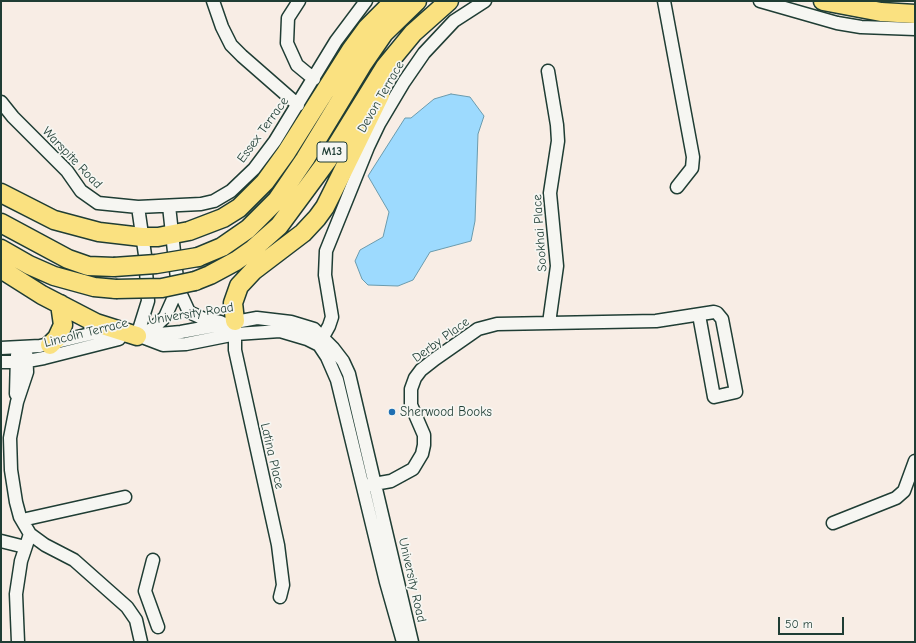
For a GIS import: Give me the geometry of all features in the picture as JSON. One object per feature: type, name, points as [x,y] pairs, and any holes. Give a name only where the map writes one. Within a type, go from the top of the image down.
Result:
[{"type":"highway","points":[[1,193],[54,220],[99,232],[142,237],[173,235],[189,231],[223,218],[253,196],[286,153],[351,50],[367,28],[394,1]]},
{"type":"highway","name":"M13","points":[[1,223],[68,259],[88,266],[114,267],[156,264],[198,257],[230,242],[248,229],[277,200],[375,46],[401,14],[417,1]]},
{"type":"highway","name":"M13","points":[[1,249],[29,265],[54,276],[94,287],[116,289],[162,288],[195,281],[236,262],[279,226],[327,161],[377,80],[405,42],[423,23],[449,1]]},
{"type":"highway","points":[[823,1],[881,12],[915,14]]},
{"type":"highway","points":[[232,326],[233,304],[239,286],[253,271],[303,233],[325,207],[405,42]]},
{"type":"highway","points":[[1,269],[42,295],[96,323],[137,336]]},
{"type":"highway","points":[[50,344],[57,338],[63,326],[60,304]]},
{"type":"street","points":[[213,1],[222,27],[231,45],[298,105]]},
{"type":"street","points":[[299,1],[288,18],[286,43],[297,65],[314,79]]},
{"type":"street","name":"Essex Terrace","points":[[138,207],[169,206],[214,201],[231,191],[254,169],[275,141],[336,41],[366,1]]},
{"type":"street","name":"Devon Terrace","points":[[321,341],[332,317],[324,275],[326,251],[371,141],[404,82],[424,53],[454,21],[485,1]]},
{"type":"street","points":[[664,1],[693,157],[692,168],[677,187]]},
{"type":"street","points":[[760,1],[837,23],[915,29]]},
{"type":"street","name":"Sookhai Place","points":[[548,71],[558,125],[558,141],[550,193],[557,266],[550,323]]},
{"type":"street","name":"Warspite Road","points":[[1,102],[13,117],[67,171],[81,191],[90,198],[98,203],[138,207]]},
{"type":"street","points":[[169,206],[178,288],[189,312],[202,318],[232,326]]},
{"type":"street","points":[[137,336],[148,301],[148,282],[138,207]]},
{"type":"street","points":[[137,336],[152,329],[165,317],[178,288]]},
{"type":"street","name":"Derby Place","points":[[369,485],[392,481],[413,469],[422,454],[424,435],[413,411],[410,396],[415,378],[421,370],[472,333],[483,327],[497,324],[656,321],[714,312],[720,315],[722,319],[736,392],[714,397],[699,315]]},
{"type":"street","name":"University Road","points":[[137,336],[232,326],[257,318],[273,318],[302,324],[314,329],[321,341],[337,380],[369,485],[388,563],[403,642]]},
{"type":"street","name":"Latina Place","points":[[232,326],[278,545],[283,585],[280,597]]},
{"type":"street","name":"Lincoln Terrace","points":[[1,348],[22,348],[50,344],[94,333],[137,336]]},
{"type":"street","name":"Lincoln Terrace","points":[[1,362],[22,362],[137,336]]},
{"type":"street","points":[[22,348],[22,362],[27,372],[17,402],[10,438],[10,457],[16,502],[22,520],[30,534],[40,542],[74,560],[127,608],[136,620],[141,642]]},
{"type":"street","points":[[833,523],[896,498],[904,491],[915,461]]},
{"type":"street","points":[[22,520],[125,497]]},
{"type":"street","points":[[18,642],[16,594],[18,575],[30,534]]},
{"type":"street","points":[[1,540],[25,547]]},
{"type":"street","points":[[153,560],[145,591],[158,627]]},
{"type":"street","name":"University Road","points":[[388,563],[412,642]]},
{"type":"water","points":[[451,94],[470,97],[484,116],[478,134],[475,221],[471,241],[430,252],[413,280],[398,286],[368,285],[362,279],[355,261],[360,250],[383,237],[389,212],[368,176],[405,118],[411,118],[434,99]]},
{"type":"place","name":"Sherwood Books","points":[[392,412]]}]
